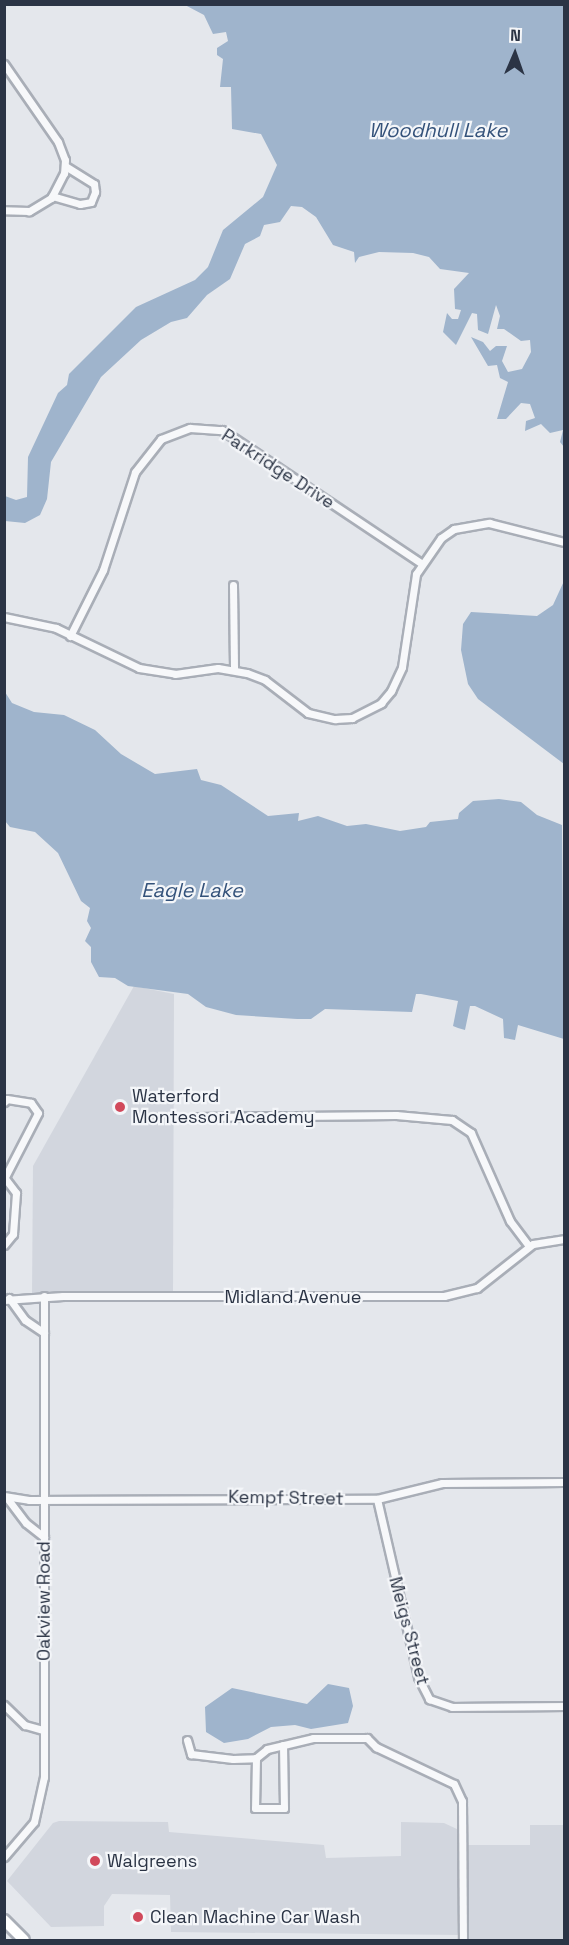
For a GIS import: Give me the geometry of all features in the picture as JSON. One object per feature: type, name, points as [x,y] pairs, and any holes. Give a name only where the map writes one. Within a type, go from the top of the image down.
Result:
[{"type":"main road","points":[[4,1920],[24,1941]]},
{"type":"street","points":[[4,64],[58,142],[65,166],[52,196],[29,211],[4,210]]},
{"type":"street","points":[[52,196],[80,204],[91,202],[95,192],[94,184],[65,166]]},
{"type":"street","name":"Parkridge Drive","points":[[70,636],[102,570],[135,472],[161,439],[190,428],[222,430],[421,563]]},
{"type":"street","points":[[4,618],[37,623],[70,636],[122,663],[163,673],[234,670],[265,680],[319,717],[352,718],[368,711],[391,691],[402,667],[411,591],[421,563],[441,538],[473,524],[504,525],[564,542]]},
{"type":"street","points":[[233,585],[234,670]]},
{"type":"street","points":[[4,1102],[8,1098],[32,1103],[38,1113],[5,1177],[16,1193],[14,1234],[4,1245]]},
{"type":"street","points":[[198,1117],[396,1116],[452,1120],[471,1133],[507,1214],[530,1246]]},
{"type":"street","name":"Midland Avenue","points":[[7,1299],[44,1296],[444,1296],[477,1288],[530,1246],[564,1239]]},
{"type":"street","name":"Oakview Road","points":[[4,1857],[29,1830],[39,1810],[44,1730],[44,1296]]},
{"type":"street","points":[[7,1299],[24,1320],[44,1333]]},
{"type":"street","name":"Kempf Street","points":[[5,1497],[377,1499],[442,1483],[564,1482]]},
{"type":"street","name":"Kempf Street","points":[[5,1497],[26,1523],[44,1537]]},
{"type":"street","name":"Meigs Street","points":[[377,1499],[418,1677],[429,1699],[452,1707],[564,1706]]},
{"type":"street","points":[[4,1705],[25,1725],[44,1730]]},
{"type":"street","points":[[187,1740],[191,1754],[256,1758],[267,1749],[313,1738],[367,1738],[376,1747],[454,1784],[462,1801],[463,1941]]},
{"type":"street","points":[[256,1758],[255,1808],[284,1808],[283,1745]]},
{"type":"shaded area","name":"Waterford Montessori Academy","points":[[134,986],[174,994],[173,1295],[32,1294],[33,1166]]},
{"type":"shaded area","points":[[59,1821],[168,1822],[169,1832],[324,1845],[326,1858],[401,1856],[401,1822],[444,1823],[459,1830],[461,1935],[171,1932],[170,1895],[112,1894],[104,1906],[104,1926],[51,1927],[7,1881],[53,1823]]},
{"type":"shaded area","points":[[530,1825],[564,1825],[564,1940],[468,1940],[466,1845],[530,1845]]},
{"type":"water","name":"Woodhull Lake","points":[[185,5],[564,5],[564,447],[560,442],[563,430],[550,433],[541,424],[525,431],[526,421],[535,418],[530,404],[521,403],[506,419],[497,419],[508,382],[500,378],[497,365],[488,366],[471,337],[483,342],[490,351],[496,346],[507,346],[502,361],[508,372],[522,369],[531,352],[530,340],[521,341],[504,329],[497,329],[500,316],[496,305],[488,334],[478,330],[477,314],[472,313],[456,345],[443,332],[447,313],[452,319],[458,319],[461,310],[455,309],[454,289],[469,273],[440,269],[429,257],[413,253],[379,252],[359,257],[355,263],[354,252],[333,245],[316,217],[302,207],[291,206],[280,222],[264,225],[260,236],[245,244],[230,279],[207,295],[187,318],[171,322],[141,340],[101,377],[51,462],[47,499],[40,515],[25,523],[5,521],[5,496],[16,500],[27,497],[28,457],[58,393],[67,385],[69,374],[136,307],[195,280],[208,267],[223,230],[263,197],[277,165],[261,134],[232,129],[231,87],[220,87],[223,59],[217,55],[217,48],[228,41],[226,32],[213,34],[204,15]]},
{"type":"water","points":[[564,581],[564,764],[478,699],[468,684],[461,650],[463,624],[471,612],[537,616],[553,605]]},
{"type":"water","name":"Eagle Lake","points":[[5,692],[12,703],[34,712],[64,715],[95,730],[121,754],[155,774],[197,769],[201,780],[221,785],[268,816],[299,813],[298,821],[318,816],[347,826],[366,824],[400,831],[426,827],[430,822],[458,819],[459,813],[473,801],[499,799],[521,802],[537,815],[562,825],[564,1039],[518,1025],[515,1040],[504,1038],[503,1019],[475,1006],[470,1006],[465,1030],[458,1028],[453,1026],[458,1001],[421,994],[416,994],[412,1012],[325,1009],[311,1019],[297,1019],[236,1015],[206,1007],[188,994],[128,986],[115,978],[99,977],[91,962],[91,947],[85,941],[91,928],[87,921],[90,908],[81,901],[58,853],[35,832],[10,827],[5,821]]},
{"type":"water","points":[[328,1684],[349,1688],[353,1706],[348,1723],[311,1729],[295,1725],[271,1727],[248,1739],[224,1743],[206,1732],[205,1707],[232,1688],[307,1704]]},
{"type":"place","name":"Waterford Montessori Academy","points":[[120,1107]]},
{"type":"place","name":"Walgreens","points":[[95,1861]]},
{"type":"place","name":"Clean Machine Car Wash","points":[[138,1917]]}]
